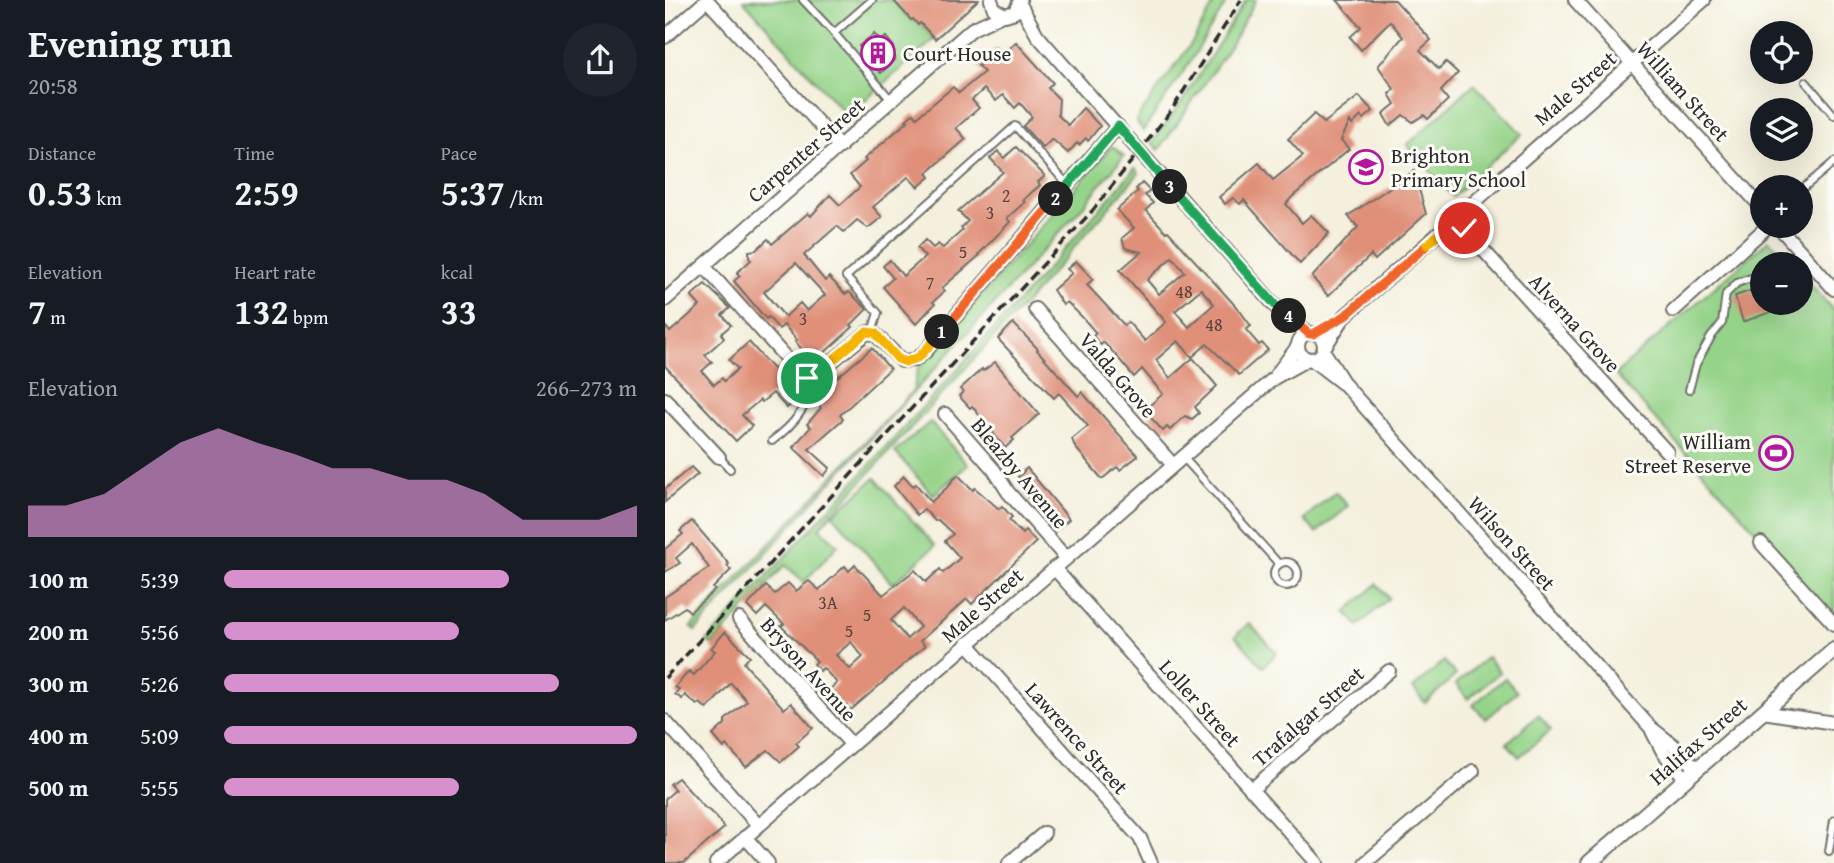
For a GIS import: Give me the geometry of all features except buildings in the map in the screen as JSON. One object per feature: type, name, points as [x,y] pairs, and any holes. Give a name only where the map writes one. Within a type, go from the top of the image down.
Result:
[{"type":"street","points":[[665,37],[707,0],[839,147]]},
{"type":"street","points":[[991,0],[994,9],[1037,35]]},
{"type":"street","name":"Carpenter Street","points":[[665,300],[972,29],[991,0]]},
{"type":"street","name":"William Street","points":[[1575,0],[1750,195]]},
{"type":"street","name":"Male Street","points":[[1311,334],[1345,316],[1704,0]]},
{"type":"street","points":[[1020,2],[1037,35],[1277,307],[1311,334],[1320,337],[1323,349],[1318,357],[1309,359],[1300,354],[1298,344],[1277,307]]},
{"type":"street","name":"Carpenter Street","points":[[972,29],[1016,12],[1020,2]]},
{"type":"street","points":[[704,266],[801,375],[810,378],[864,334],[872,332],[902,361],[910,362],[919,357],[1118,126]]},
{"type":"street","name":"Alverna Grove","points":[[1455,219],[1667,452]]},
{"type":"street","points":[[1673,311],[1755,238]]},
{"type":"street","points":[[1789,238],[1834,289]]},
{"type":"street","name":"Valda Grove","points":[[1035,309],[1178,461]]},
{"type":"street","name":"Male Street","points":[[1323,349],[1345,316]]},
{"type":"street","points":[[1298,344],[1302,337],[1311,334]]},
{"type":"street","name":"Male Street","points":[[1274,378],[1298,344]]},
{"type":"street","name":"Wilson Street","points":[[1323,349],[1345,385],[1650,727],[1663,752],[1692,774]]},
{"type":"street","name":"Male Street","points":[[716,863],[1274,378],[1309,359]]},
{"type":"street","name":"Wilson Street","points":[[1309,359],[1345,385]]},
{"type":"street","points":[[665,399],[719,457]]},
{"type":"street","name":"Bleazby Avenue","points":[[945,414],[1066,558]]},
{"type":"street","points":[[1761,543],[1834,624]]},
{"type":"street","name":"Loller Street","points":[[1054,568],[1317,863]]},
{"type":"street","name":"Bryson Avenue","points":[[739,619],[851,744]]},
{"type":"street","name":"Lawrence Street","points":[[967,643],[1140,838],[1151,863]]},
{"type":"street","name":"Halifax Street","points":[[1594,861],[1834,650]]},
{"type":"street","name":"Trafalgar Street","points":[[1251,790],[1389,671]]},
{"type":"street","points":[[1763,712],[1834,723]]},
{"type":"street","points":[[665,721],[758,825]]},
{"type":"street","points":[[1365,863],[1473,771]]},
{"type":"street","points":[[1009,863],[1044,833]]},
{"type":"street","points":[[745,837],[768,863]]},
{"type":"lane","points":[[803,0],[892,100]]},
{"type":"lane","points":[[834,33],[872,0]]},
{"type":"lane","points":[[1808,84],[1834,115]]},
{"type":"lane","points":[[872,332],[878,313],[846,277],[1015,126],[1067,185]]},
{"type":"lane","points":[[1813,180],[1834,162]]},
{"type":"lane","points":[[1689,390],[1703,349],[1723,323],[1726,294],[1737,283],[1750,278]]},
{"type":"lane","points":[[772,440],[792,423],[806,404],[811,390],[810,378]]},
{"type":"lane","points":[[719,457],[730,469]]},
{"type":"lane","points":[[1178,461],[1279,564]]},
{"type":"lane","points":[[1829,851],[1834,820]]},
{"type":"green space","points":[[743,0],[893,0],[911,20],[920,23],[935,39],[847,116]]},
{"type":"green space","points":[[1216,0],[1228,0],[1143,131],[1136,120],[1193,41]]},
{"type":"green space","points":[[1246,0],[1256,0],[1229,48],[1159,150],[1152,143],[1184,99]]},
{"type":"green space","points":[[1474,84],[1522,134],[1453,197],[1407,145]]},
{"type":"green space","points":[[1112,146],[1124,156],[1079,211],[695,631],[691,627],[913,391],[918,368]]},
{"type":"green space","points":[[1135,168],[1139,173],[1030,298],[819,528],[838,545],[804,582],[785,565],[712,645],[707,641],[977,348]]},
{"type":"green space","name":"William Street Reserve","points":[[1769,240],[1780,252],[1755,252]]},
{"type":"green space","name":"William Street Reserve","points":[[1750,257],[1750,315],[1813,315],[1813,287],[1834,311],[1834,618],[1615,374]]},
{"type":"green space","points":[[930,422],[968,465],[933,495],[895,452]]},
{"type":"green space","points":[[875,478],[935,546],[893,584],[833,515]]},
{"type":"green space","points":[[1335,492],[1348,506],[1316,533],[1304,519]]},
{"type":"green space","points":[[1377,584],[1389,598],[1358,626],[1346,612]]},
{"type":"green space","points":[[1249,623],[1277,653],[1263,667],[1235,636]]},
{"type":"green space","points":[[1487,657],[1500,672],[1468,699],[1456,684]]},
{"type":"green space","points":[[1444,661],[1456,675],[1425,703],[1413,688]]},
{"type":"green space","points":[[1505,678],[1517,692],[1486,719],[1473,705]]},
{"type":"green space","points":[[1538,715],[1551,730],[1519,757],[1507,743]]},
{"type":"railway","points":[[665,678],[1093,210],[1171,111],[1241,0]]},
{"type":"place","name":"Court House","points":[[878,53]]},
{"type":"place","name":"Brighton Primary School","points":[[1366,167]]},
{"type":"place","name":"William Street Reserve","points":[[1776,453]]},
{"type":"route","points":[[807,378],[814,376],[866,332],[875,333],[902,361],[910,362],[919,357],[1118,126],[1277,307],[1309,334],[1345,316],[1455,219],[1464,228]]}]
